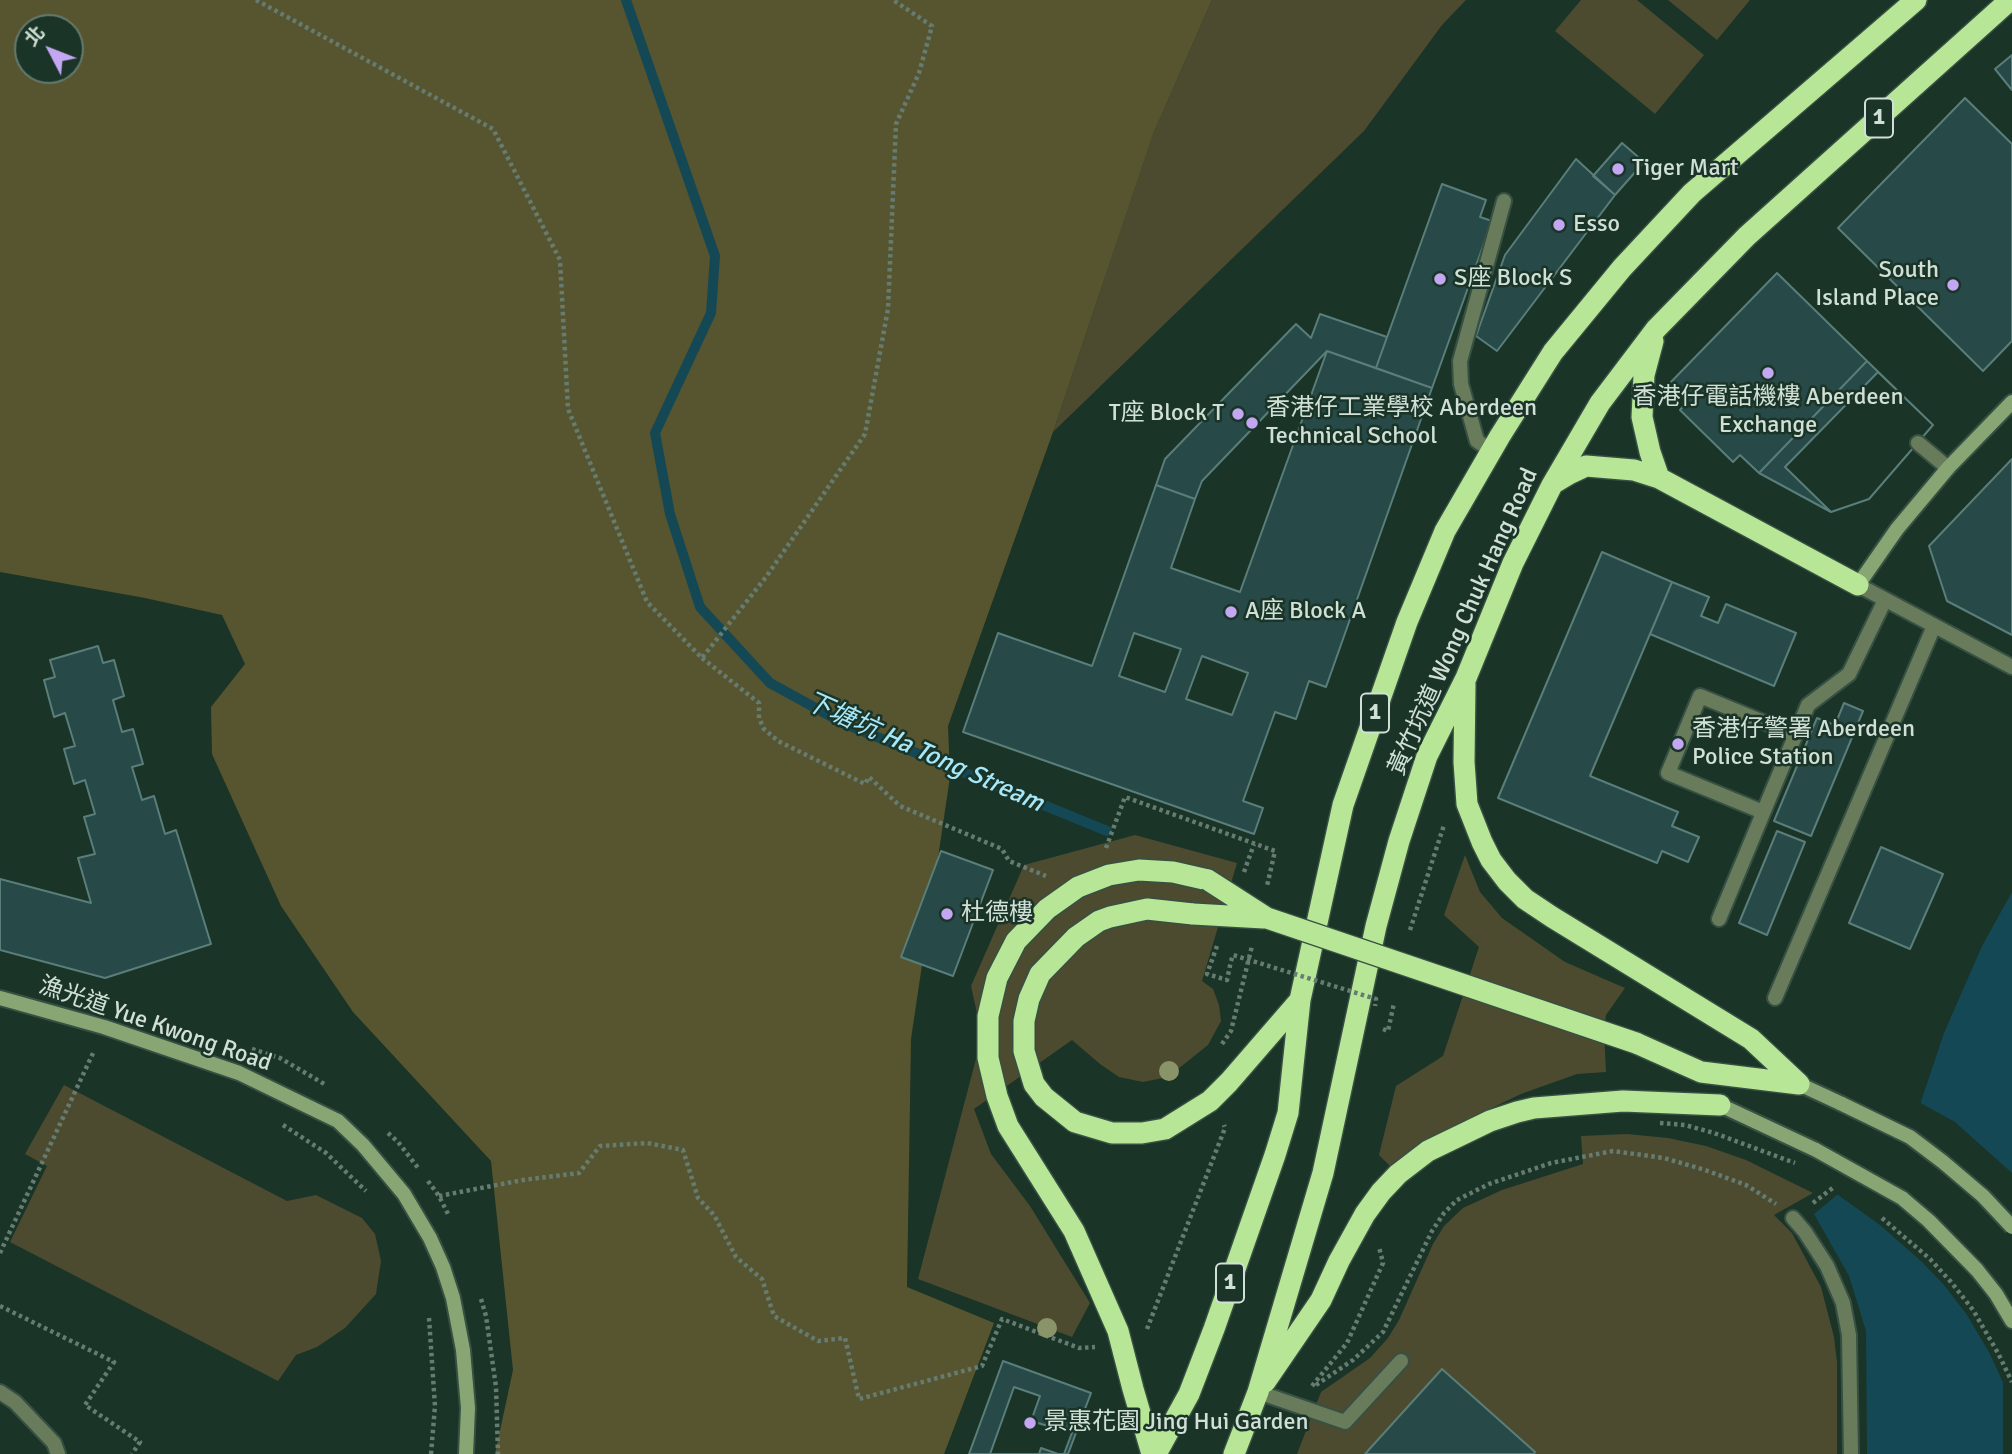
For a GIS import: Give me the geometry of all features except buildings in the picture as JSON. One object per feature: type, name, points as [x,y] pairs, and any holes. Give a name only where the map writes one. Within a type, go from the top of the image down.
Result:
[{"type":"highway","name":"黃竹坑道 Wong Chuk Hang Road","points":[[1300,1000],[1343,805],[1407,622],[1445,531],[1492,451],[1553,352],[1650,238],[1692,194],[1916,0]]},
{"type":"highway","name":"黃竹坑道 Wong Chuk Hang Road","points":[[1258,1392],[1323,1173],[1376,926],[1399,841],[1427,756],[1466,678],[1513,563],[1552,485],[1600,404],[1656,329],[1747,236],[2011,0]]},
{"type":"highway","points":[[1656,329],[1644,375],[1642,406],[1643,428],[1659,478]]},
{"type":"highway","points":[[1552,485],[1586,466],[1634,470],[1659,478],[1858,585]]},
{"type":"highway","points":[[1466,678],[1464,762],[1467,804],[1491,860],[1507,881],[1525,899],[1751,1039],[1800,1084]]},
{"type":"highway","points":[[1154,1454],[1118,1331],[1074,1231],[1008,1126],[988,1058],[988,1016],[997,978],[1016,941],[1047,909],[1078,887],[1109,874],[1139,870],[1172,872],[1208,880],[1266,918],[1636,1043],[1701,1072],[1800,1084]]},
{"type":"highway","points":[[1266,918],[1147,909],[1099,921],[1076,937],[1040,974],[1029,999],[1024,1021],[1024,1051],[1034,1084],[1044,1097],[1074,1122],[1112,1133],[1142,1133],[1165,1129],[1210,1101],[1300,1000]]},
{"type":"highway","name":"1","points":[[1154,1454],[1189,1394],[1275,1155],[1288,1113],[1300,1000]]},
{"type":"highway","points":[[1701,1072],[1720,1105]]},
{"type":"highway","points":[[1258,1392],[1321,1300],[1365,1214],[1381,1192],[1398,1174],[1437,1146],[1490,1121],[1534,1108],[1623,1101],[1720,1105]]},
{"type":"highway","name":"1","points":[[1234,1454],[1258,1392]]},
{"type":"street","points":[[1492,451],[1477,441],[1461,384],[1460,361],[1504,201]]},
{"type":"street","points":[[2012,402],[1948,468],[1898,529],[1858,585],[2012,667]]},
{"type":"street","points":[[1918,443],[1948,468]]},
{"type":"street","points":[[1719,919],[1808,705],[1849,674],[1885,600]]},
{"type":"street","points":[[1775,998],[1934,626]]},
{"type":"street","points":[[1763,812],[1668,773],[1673,760],[1700,696],[1795,735]]},
{"type":"street","name":"漁光道 Yue Kwong Road","points":[[0,998],[104,1027],[239,1073],[338,1121],[363,1145],[404,1194],[430,1238],[443,1267],[453,1298],[463,1350],[468,1408],[466,1454]]},
{"type":"street","points":[[1800,1084],[1910,1137],[1983,1196],[2012,1227]]},
{"type":"street","points":[[1720,1105],[1816,1150],[1902,1198],[1977,1270],[2012,1321]]},
{"type":"street","points":[[1793,1218],[1827,1266],[1843,1303],[1849,1335],[1851,1454]]},
{"type":"street","points":[[1258,1392],[1345,1422],[1401,1361]]},
{"type":"street","points":[[0,1391],[15,1402],[54,1443],[58,1454]]},
{"type":"path","points":[[256,0],[493,129],[559,260],[568,409],[647,602],[702,658],[759,704],[759,718],[764,729],[778,741],[865,784],[869,777],[900,806],[1002,849],[1009,861],[1050,877]]},
{"type":"path","points":[[702,658],[766,577],[865,434],[888,309],[896,124],[919,73],[932,26],[893,0]]},
{"type":"path","points":[[1102,859],[1125,797],[1275,851],[1266,890]]},
{"type":"path","points":[[1410,930],[1446,820],[1456,808],[1467,804]]},
{"type":"path","points":[[1243,873],[1255,844]]},
{"type":"path","points":[[1217,1050],[1231,1031],[1253,941]]},
{"type":"path","points":[[1217,946],[1207,974],[1227,980],[1233,955],[1376,999],[1375,1006]]},
{"type":"path","points":[[1390,1024],[1394,1003]]},
{"type":"path","points":[[241,1046],[280,1058],[331,1088]]},
{"type":"path","points":[[0,1253],[94,1051],[105,1055]]},
{"type":"path","points":[[1146,1333],[1225,1128],[1222,1118]]},
{"type":"path","points":[[276,1120],[326,1153],[366,1191]]},
{"type":"path","points":[[1660,1123],[1685,1125],[1714,1133],[1799,1165]]},
{"type":"path","points":[[379,1126],[398,1142],[439,1196],[454,1227]]},
{"type":"path","points":[[439,1196],[523,1180],[579,1173],[600,1146],[647,1143],[683,1150],[698,1198],[714,1215],[736,1257],[762,1279],[775,1316],[818,1341],[845,1338],[859,1399],[982,1366],[1002,1319],[1079,1348],[1095,1347]]},
{"type":"path","points":[[1378,1242],[1383,1263],[1347,1343],[1309,1390],[1353,1360],[1382,1332],[1432,1231],[1444,1213],[1457,1200],[1489,1184],[1551,1163],[1613,1151],[1664,1158],[1736,1181],[1771,1199],[1793,1218]]},
{"type":"path","points":[[1830,1181],[1841,1188]]},
{"type":"path","points":[[1879,1215],[1930,1259],[1951,1282],[1973,1310],[2012,1382]]},
{"type":"path","points":[[479,1293],[486,1316],[496,1387],[498,1454]]},
{"type":"path","points":[[0,1306],[114,1363],[85,1405],[140,1441],[131,1454]]},
{"type":"path","points":[[429,1313],[435,1406],[431,1454]]},
{"type":"shaded area","points":[[0,0],[1212,0],[1154,132],[1053,432],[948,726],[950,777],[911,1039],[907,1287],[994,1323],[944,1454],[495,1454],[513,1370],[491,1161],[353,1012],[281,906],[212,754],[211,707],[245,664],[222,615],[0,572]]},
{"type":"shaded area","points":[[1212,0],[1466,0],[1442,25],[1364,131],[1053,432],[1154,132]]},
{"type":"shaded area","points":[[1581,0],[1637,0],[1704,55],[1655,114],[1555,31]]},
{"type":"shaded area","points":[[1668,0],[1750,0],[1717,40]]},
{"type":"shaded area","points":[[1135,835],[1237,863],[1202,981],[1213,989],[1221,1021],[1208,1045],[1168,1077],[1143,1082],[1119,1077],[1072,1040],[974,1109],[991,1154],[1030,1206],[1090,1303],[1072,1337],[918,1279],[982,1036],[971,986],[1024,865]]},
{"type":"shaded area","points":[[1465,855],[1480,892],[1502,918],[1565,962],[1625,988],[1606,1015],[1606,1072],[1577,1074],[1521,1094],[1419,1143],[1392,1168],[1379,1155],[1396,1086],[1443,1056],[1479,947],[1444,915]]},
{"type":"shaded area","points":[[64,1085],[287,1201],[316,1195],[362,1218],[375,1234],[381,1261],[376,1294],[345,1328],[317,1347],[296,1355],[278,1381],[10,1242],[47,1166],[25,1154]]},
{"type":"shaded area","points":[[1627,1134],[1668,1138],[1706,1146],[1746,1160],[1813,1193],[1774,1215],[1792,1233],[1821,1287],[1834,1337],[1837,1362],[1837,1454],[1297,1454],[1321,1392],[1370,1358],[1388,1338],[1444,1226],[1463,1208],[1502,1190],[1583,1164],[1581,1136]]},
{"type":"water","points":[[2012,892],[2012,1257],[2003,1323],[2003,1454],[1867,1454],[1866,1331],[1849,1276],[1814,1214],[1910,1134],[1944,1033],[1982,946]]},
{"type":"pier","points":[[1917,1101],[1955,1122],[2012,1173],[2012,1283],[2006,1324],[2006,1389],[1990,1354],[1967,1315],[1944,1285],[1880,1225],[1834,1192],[1907,1132]]},
{"type":"waterway","name":"下塘坑 Ha Tong Stream","points":[[626,0],[715,256],[711,313],[655,433],[670,514],[700,607],[770,683],[843,723],[1107,831]]},
{"type":"place","name":"Tiger Mart","points":[[1618,169]]},
{"type":"place","name":"Esso","points":[[1559,225]]},
{"type":"place","name":"S座 Block S","points":[[1440,279]]},
{"type":"place","name":"South Island Place","points":[[1953,285]]},
{"type":"place","name":"香港仔電話機樓 Aberdeen Exchange","points":[[1768,373]]},
{"type":"place","name":"T座 Block T","points":[[1238,414]]},
{"type":"place","name":"香港仔工業學校 Aberdeen Technical School","points":[[1252,423]]},
{"type":"place","name":"A座 Block A","points":[[1231,612]]},
{"type":"place","name":"香港仔警署 Aberdeen Police Station","points":[[1678,744]]},
{"type":"place","name":"杜德樓","points":[[947,914]]},
{"type":"place","name":"景惠花園 Jing Hui Garden","points":[[1030,1423]]}]
